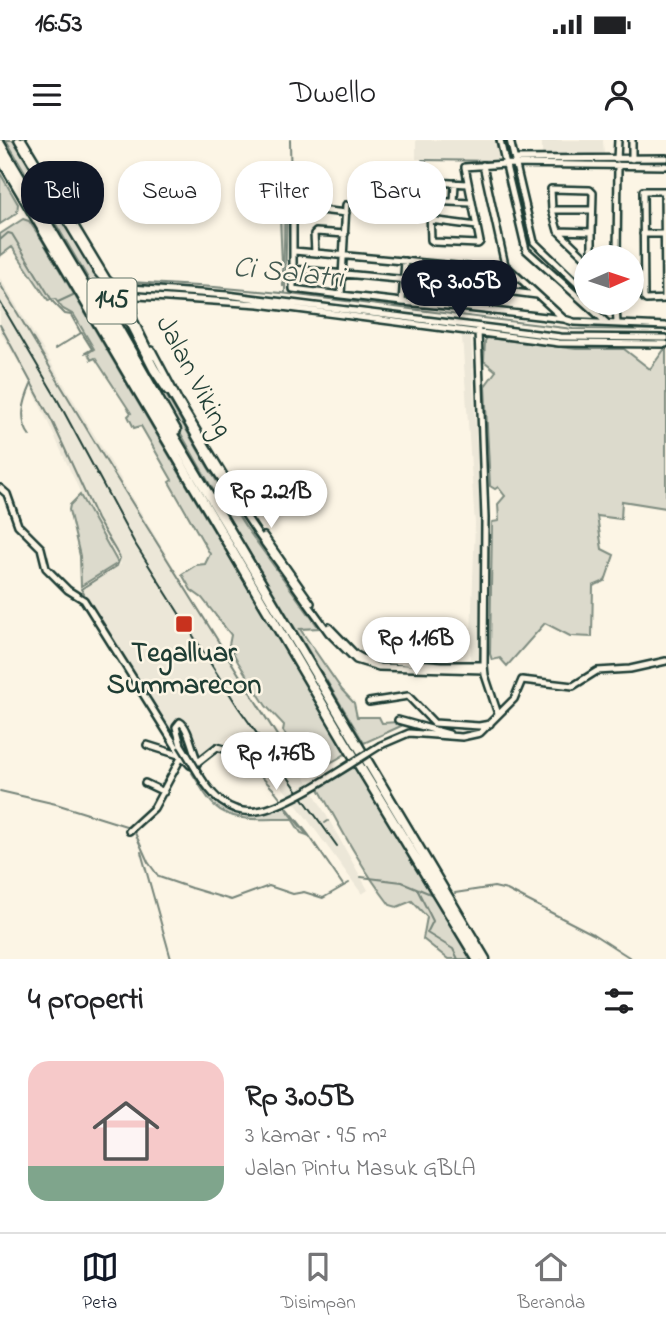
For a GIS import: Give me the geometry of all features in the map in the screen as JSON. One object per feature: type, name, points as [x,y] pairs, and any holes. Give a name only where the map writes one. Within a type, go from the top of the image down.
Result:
[{"type":"highway","points":[[0,144],[186,467],[477,959]]},
{"type":"highway","points":[[0,157],[485,959]]},
{"type":"highway","name":"145","points":[[168,390],[154,369],[120,303],[113,301],[109,307],[115,323],[176,430],[186,467]]},
{"type":"street","name":"Jalan Viking","points":[[21,140],[97,272],[130,304],[163,373],[232,489],[330,629],[363,659],[484,667]]},
{"type":"street","points":[[500,140],[526,250],[574,292]]},
{"type":"street","points":[[510,140],[535,244],[574,281]]},
{"type":"street","points":[[617,245],[618,140]]},
{"type":"street","points":[[632,140],[632,159]]},
{"type":"street","points":[[430,224],[431,238],[434,242],[480,242],[464,167],[510,158],[666,166]]},
{"type":"street","points":[[616,162],[666,158]]},
{"type":"street","points":[[504,160],[515,159]]},
{"type":"street","points":[[483,165],[504,262],[502,271]]},
{"type":"street","points":[[446,183],[467,184]]},
{"type":"street","points":[[454,202],[455,183]]},
{"type":"street","points":[[574,246],[558,231],[552,210],[552,189],[590,190],[593,193],[592,245]]},
{"type":"street","points":[[643,191],[665,191],[666,299],[646,300],[643,298],[643,191]]},
{"type":"street","points":[[446,202],[471,203]]},
{"type":"street","points":[[346,213],[293,204],[293,289],[574,322],[666,326]]},
{"type":"street","points":[[341,295],[346,205]]},
{"type":"street","points":[[552,210],[592,210]]},
{"type":"street","points":[[446,222],[477,226]]},
{"type":"street","points":[[558,231],[592,232]]},
{"type":"street","points":[[315,253],[316,232],[345,234]]},
{"type":"street","points":[[643,234],[665,234]]},
{"type":"street","points":[[294,251],[511,271]]},
{"type":"street","points":[[402,302],[405,261]]},
{"type":"street","points":[[504,262],[564,319]]},
{"type":"street","points":[[458,307],[462,267]]},
{"type":"street","points":[[293,270],[537,295]]},
{"type":"street","points":[[518,292],[520,280]]},
{"type":"street","points":[[113,289],[241,296],[572,344],[666,344]]},
{"type":"street","points":[[130,304],[135,295]]},
{"type":"street","name":"Jalan Viking","points":[[122,296],[168,390],[212,465],[257,534],[329,633],[356,660],[379,667],[484,667]]},
{"type":"street","points":[[122,296],[258,304],[478,330],[573,338],[666,338]]},
{"type":"street","points":[[599,315],[607,323]]},
{"type":"street","points":[[617,315],[617,324]]},
{"type":"street","points":[[478,330],[485,518],[484,667],[498,714]]},
{"type":"street","points":[[0,488],[7,494],[18,525],[41,548],[46,568],[68,590],[84,600],[181,755],[195,767],[217,747],[238,753]]},
{"type":"street","points":[[198,762],[183,729],[180,743],[219,800],[232,808],[247,812],[264,810],[281,804],[381,745],[409,733],[455,737],[480,733],[514,699],[522,680],[573,686],[597,670],[630,668],[666,661]]},
{"type":"street","points":[[369,702],[408,696],[434,723],[479,726],[490,724]]},
{"type":"street","points":[[398,720],[455,737]]},
{"type":"street","points":[[147,745],[181,755]]},
{"type":"street","points":[[131,829],[154,808],[181,755]]},
{"type":"street","points":[[145,783],[164,792]]},
{"type":"shaded area","points":[[6,140],[16,140],[29,161],[21,161],[21,165]]},
{"type":"shaded area","points":[[416,140],[499,140],[504,162],[416,159]]},
{"type":"shaded area","points":[[542,140],[603,140],[604,156],[542,156]]},
{"type":"shaded area","points":[[0,173],[18,204],[17,213],[0,224]]},
{"type":"shaded area","points":[[21,220],[21,224],[31,224],[42,240],[348,752],[338,759],[322,766],[305,768],[297,750],[283,731],[284,725],[266,706],[238,662],[229,645],[231,635],[202,598],[191,590],[182,574],[196,565],[205,564],[210,554],[169,482],[172,480],[141,426],[134,428],[128,416],[131,413],[95,358],[91,360],[88,353],[94,349],[74,315],[63,309],[55,299],[48,300],[12,247],[0,256],[0,234]]},
{"type":"shaded area","points":[[56,224],[67,224],[111,296],[102,302]]},
{"type":"shaded area","points":[[280,224],[284,224],[283,287]]},
{"type":"shaded area","points":[[0,278],[190,594],[304,775],[368,890],[362,894],[279,783],[232,734],[199,758],[193,735],[171,730],[82,589],[121,564],[82,496],[27,377],[0,331]]},
{"type":"shaded area","points":[[113,308],[245,526],[319,628],[300,629],[354,703],[357,717],[379,717],[382,723],[398,722],[401,726],[364,743],[233,525],[115,318]]},
{"type":"shaded area","points":[[462,336],[471,337],[481,527],[479,663],[470,663],[475,524]]},
{"type":"shaded area","points":[[487,338],[576,349],[624,349],[650,369],[666,347],[666,508],[622,501],[621,519],[597,516],[602,549],[614,555],[605,581],[593,586],[592,637],[570,636],[545,623],[507,666],[500,658],[492,660],[490,654],[492,522],[499,521],[498,504],[505,496],[498,487],[495,489],[490,486],[485,386],[496,371],[484,361]]},
{"type":"shaded area","points":[[80,495],[118,563],[81,586],[80,556],[69,510],[70,505]]},
{"type":"shaded area","points":[[356,766],[471,959],[448,959],[423,939],[427,917],[412,901],[397,907],[390,905],[352,848],[318,787]]},
{"type":"shaded area","points":[[194,771],[212,795],[231,810],[241,814],[253,814],[283,805],[307,835],[301,833],[292,819],[241,818],[223,812],[205,794],[192,773]]},
{"type":"waterway","points":[[285,293],[287,200],[291,191],[290,140]]},
{"type":"waterway","points":[[422,160],[503,161]]},
{"type":"waterway","points":[[571,162],[602,162]]},
{"type":"waterway","points":[[625,163],[666,163]]},
{"type":"waterway","points":[[0,240],[8,233],[12,234],[53,302],[65,314],[71,315],[81,333],[55,349]]},
{"type":"waterway","name":"Ci Salatri","points":[[114,281],[281,293],[573,329],[666,330]]},
{"type":"waterway","points":[[0,284],[106,461],[291,758]]},
{"type":"waterway","name":"Ci Salatri","points":[[91,286],[100,284]]},
{"type":"waterway","name":"Ci Salatri","points":[[58,302],[73,295]]},
{"type":"waterway","points":[[0,325],[53,423],[97,519],[120,558],[117,566],[81,589],[134,675]]},
{"type":"waterway","points":[[82,333],[92,349],[85,353]]},
{"type":"waterway","points":[[30,436],[23,417],[24,404],[31,385]]},
{"type":"waterway","points":[[192,736],[200,756]]},
{"type":"waterway","points":[[239,753],[282,800]]},
{"type":"waterway","points":[[0,791],[56,804],[126,826],[135,833],[148,862],[159,877],[231,900],[269,886],[293,894],[304,892],[323,898],[349,883]]},
{"type":"waterway","points":[[285,805],[343,885]]},
{"type":"waterway","points":[[141,852],[171,959]]},
{"type":"waterway","points":[[361,877],[402,882],[433,895]]},
{"type":"waterway","points":[[455,893],[494,887],[507,890],[593,934],[632,959]]},
{"type":"waterway","points":[[417,889],[433,921],[427,933],[453,949],[458,959]]},
{"type":"railway","points":[[0,302],[57,399],[134,542],[238,707],[337,846]]},
{"type":"place","name":"Tegalluar Summarecon","points":[[184,624]]}]
